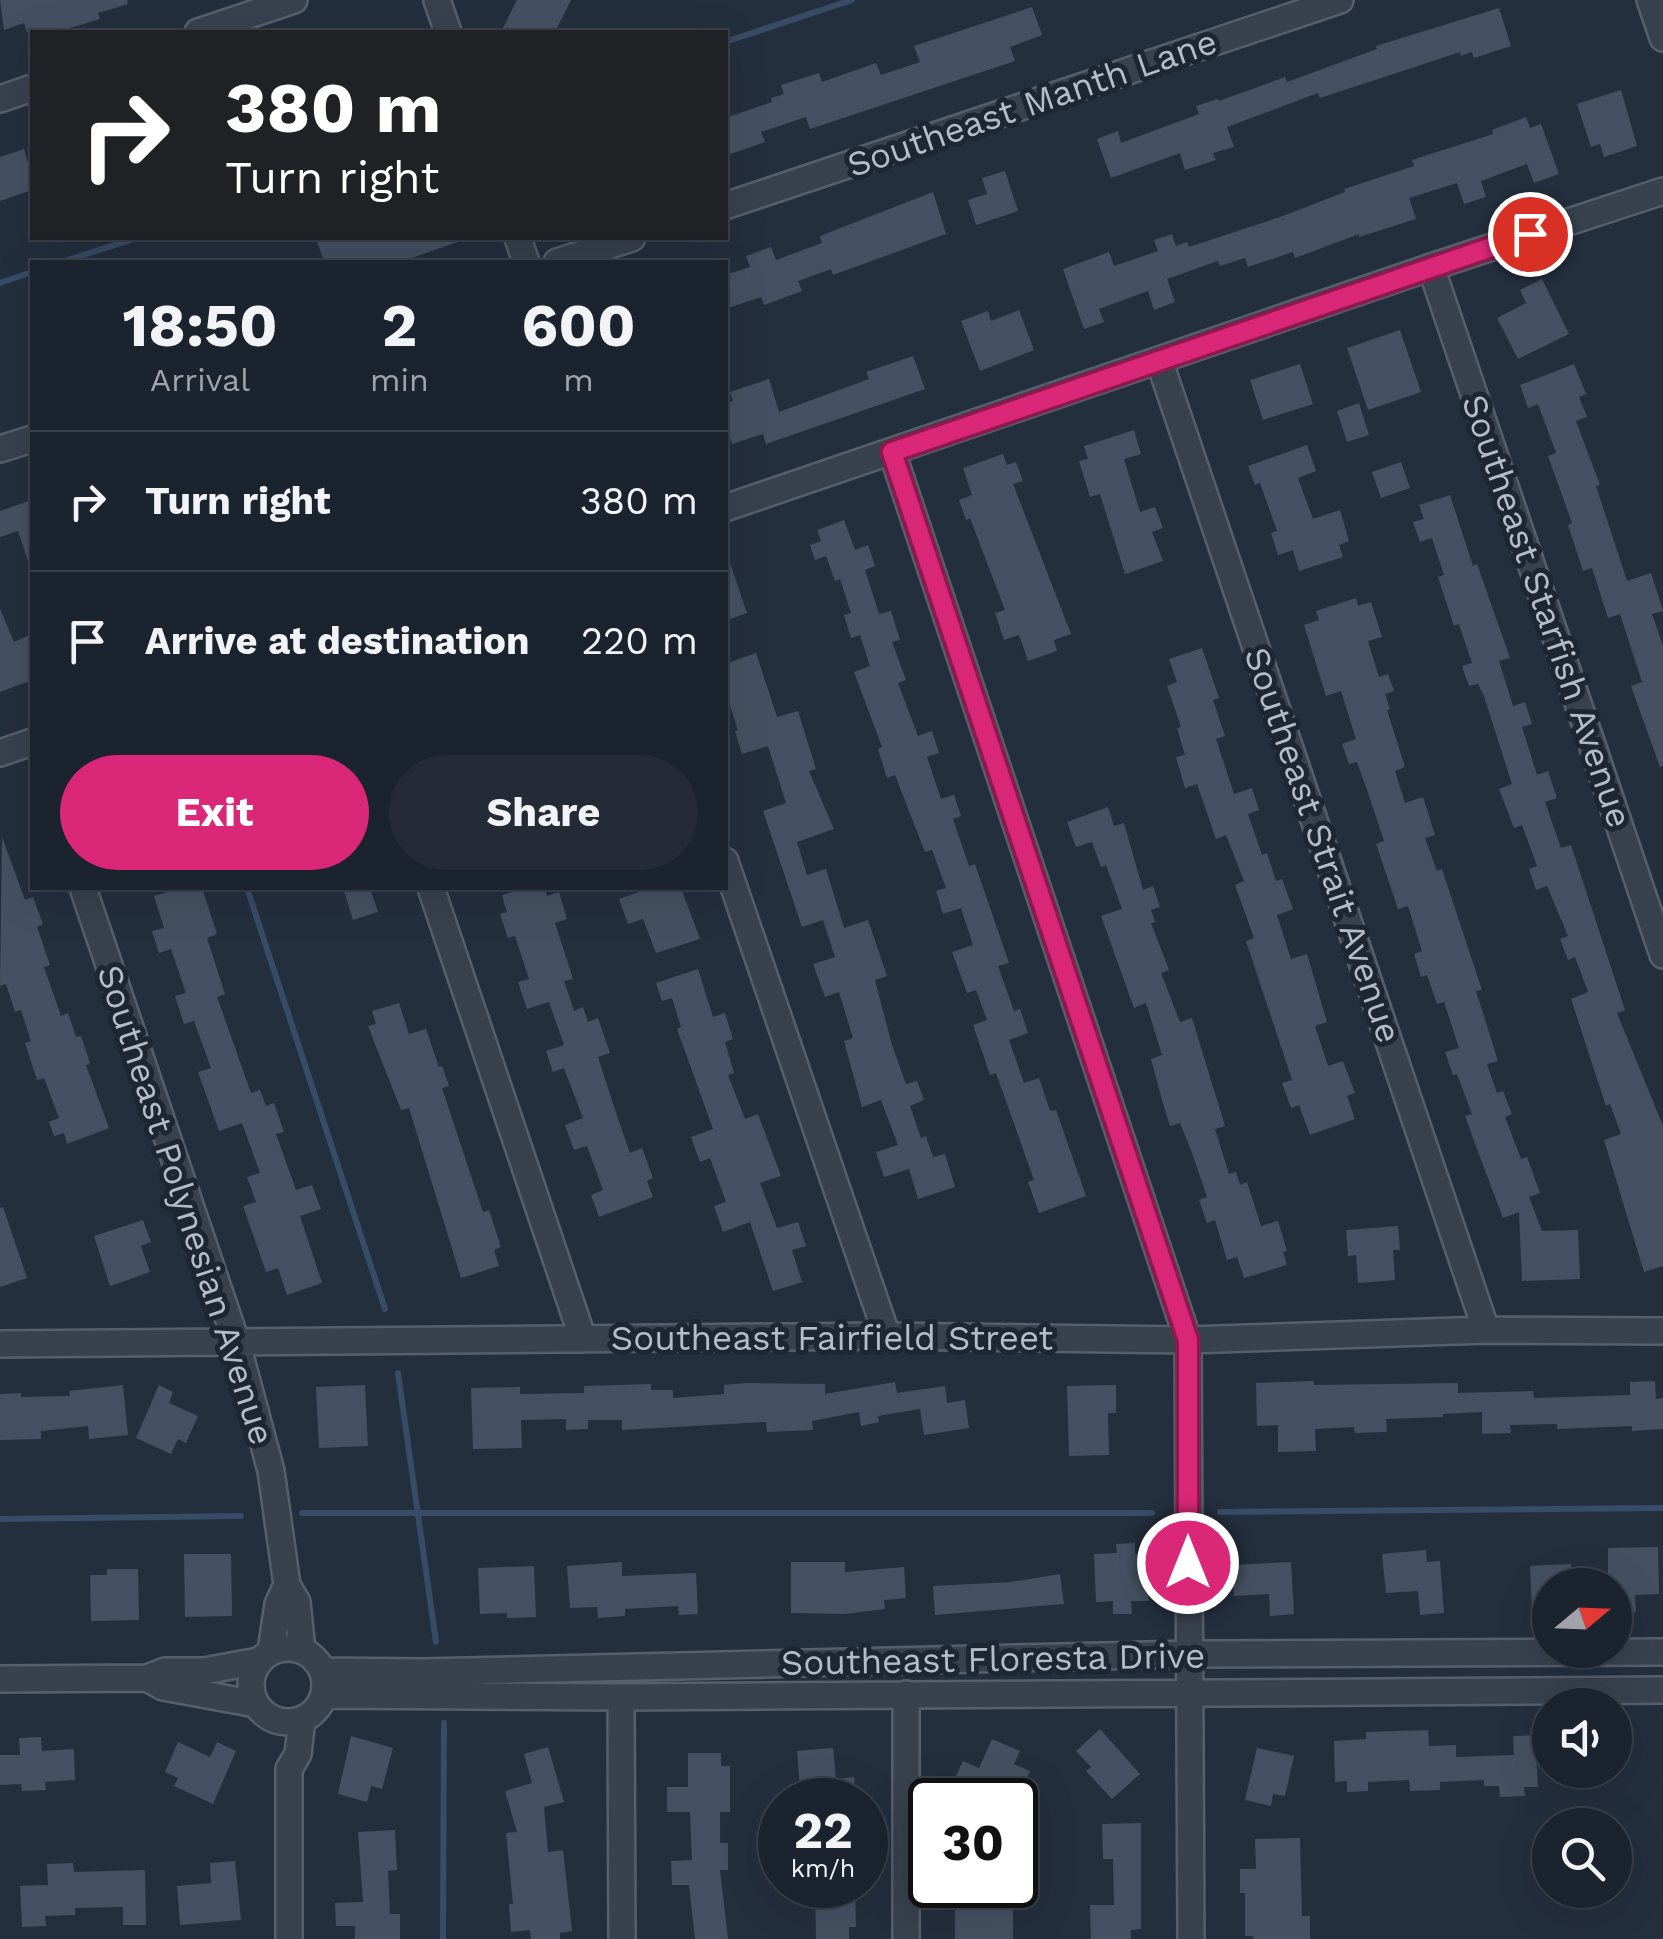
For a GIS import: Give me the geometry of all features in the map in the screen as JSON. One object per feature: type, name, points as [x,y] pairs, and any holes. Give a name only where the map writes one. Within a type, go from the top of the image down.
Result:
[{"type":"street","points":[[204,30],[294,0]]},
{"type":"street","points":[[437,0],[447,30]]},
{"type":"street","name":"Southeast Manth Lane","points":[[728,205],[1340,0]]},
{"type":"street","points":[[1650,0],[1663,38]]},
{"type":"street","points":[[0,99],[30,89]]},
{"type":"street","points":[[728,507],[1663,191]]},
{"type":"street","points":[[564,260],[626,240]]},
{"type":"street","name":"Southeast Starfish Avenue","points":[[1431,267],[1663,955]]},
{"type":"street","name":"Southeast Strait Avenue","points":[[1160,360],[1486,1330]]},
{"type":"street","points":[[0,450],[30,439]]},
{"type":"street","points":[[892,452],[1188,1340],[1190,1939]]},
{"type":"street","points":[[0,753],[30,743]]},
{"type":"street","points":[[728,871],[888,1336]]},
{"type":"street","name":"Southeast Polynesian Avenue","points":[[84,890],[237,1344],[271,1471],[287,1585],[298,1602],[302,1650]]},
{"type":"street","points":[[432,890],[583,1339]]},
{"type":"street","name":"Southeast Fairfield Street","points":[[0,1344],[888,1336],[1188,1340],[1486,1330],[1663,1331]]},
{"type":"street","name":"Southeast Polynesian Avenue","points":[[265,1656],[287,1585]]},
{"type":"street","points":[[0,1679],[147,1678],[166,1671],[204,1671],[282,1648],[302,1650],[324,1683],[319,1705],[302,1720],[298,1754],[289,1768],[289,1939]]},
{"type":"street","name":"Southeast Floresta Drive","points":[[324,1683],[422,1672],[1189,1654],[1663,1652]]},
{"type":"street","points":[[265,1656],[250,1682],[289,1768]]},
{"type":"street","points":[[147,1678],[163,1687],[302,1720]]},
{"type":"street","name":"Southeast Floresta Drive","points":[[324,1683],[621,1697],[1663,1690]]},
{"type":"street","points":[[906,1694],[906,1939]]},
{"type":"street","points":[[621,1697],[622,1939]]},
{"type":"building","points":[[0,0],[127,0],[128,4],[98,13],[100,19],[64,30],[27,32],[24,23],[4,30]]},
{"type":"building","points":[[517,0],[571,0],[556,30],[502,30]]},
{"type":"building","points":[[1032,7],[1042,35],[1010,47],[1015,61],[810,129],[806,117],[761,132],[765,142],[728,155],[728,117],[772,102],[771,98],[784,94],[781,85],[819,73],[822,82],[876,63],[881,75],[920,62],[914,46]]},
{"type":"building","points":[[1499,8],[1511,46],[1474,58],[1472,52],[1461,56],[1460,52],[1320,98],[1318,93],[1227,127],[1234,147],[1213,153],[1216,160],[1185,170],[1180,153],[1111,178],[1097,139],[1118,131],[1121,143],[1199,114],[1196,106],[1285,77],[1287,82],[1377,49],[1376,46]]},
{"type":"building","points":[[1621,90],[1637,146],[1604,157],[1600,144],[1591,147],[1577,104]]},
{"type":"building","points":[[1526,117],[1530,128],[1541,124],[1559,174],[1534,183],[1527,164],[1481,181],[1486,197],[1464,204],[1457,183],[1409,198],[1416,219],[1359,234],[1295,258],[1293,252],[1248,267],[1245,258],[1220,266],[1218,261],[1167,279],[1175,302],[1154,310],[1148,291],[1099,309],[1104,322],[1084,329],[1063,269],[1109,252],[1114,266],[1158,251],[1154,240],[1172,234],[1176,246],[1187,242],[1189,247],[1414,166],[1412,160],[1493,134],[1492,130]]},
{"type":"building","points":[[24,149],[30,169],[30,191],[0,201],[0,157]]},
{"type":"building","points":[[1005,171],[1018,211],[976,225],[968,200],[987,194],[982,178]]},
{"type":"building","points":[[933,192],[946,234],[833,275],[831,269],[798,281],[802,291],[764,305],[761,297],[728,308],[728,274],[750,267],[746,256],[771,247],[776,260],[822,243],[820,236]]},
{"type":"building","points":[[317,240],[464,240],[406,260],[323,260]]},
{"type":"building","points":[[1542,279],[1569,334],[1518,359],[1497,318],[1526,303],[1520,290]]},
{"type":"building","points":[[1019,310],[1034,350],[980,371],[961,321],[988,311],[991,321]]},
{"type":"building","points":[[1400,330],[1421,392],[1368,410],[1347,348]]},
{"type":"building","points":[[913,356],[925,389],[766,444],[763,434],[732,444],[728,432],[728,403],[733,401],[730,392],[769,379],[779,412],[869,379],[866,372]]},
{"type":"building","points":[[1300,364],[1313,404],[1263,420],[1250,380]]},
{"type":"building","points":[[1574,364],[1586,394],[1579,397],[1587,417],[1576,421],[1600,485],[1596,486],[1627,581],[1651,573],[1663,611],[1652,614],[1663,646],[1660,767],[1631,686],[1642,682],[1620,614],[1608,618],[1592,568],[1583,571],[1568,525],[1572,523],[1548,456],[1556,453],[1538,404],[1528,408],[1520,385]]},
{"type":"building","points":[[1359,403],[1369,435],[1347,442],[1337,411]]},
{"type":"building","points":[[1134,430],[1141,454],[1124,459],[1140,512],[1155,507],[1163,528],[1152,532],[1163,561],[1125,574],[1100,494],[1090,497],[1079,461],[1088,459],[1084,446]]},
{"type":"building","points":[[1307,445],[1316,471],[1298,478],[1313,519],[1340,510],[1349,541],[1339,545],[1343,557],[1299,571],[1293,550],[1278,555],[1271,533],[1277,531],[1260,483],[1255,485],[1248,466]]},
{"type":"building","points":[[1003,454],[1007,465],[1016,462],[1023,481],[1013,484],[1071,634],[1054,640],[1057,651],[1028,661],[1019,635],[1004,640],[995,613],[1005,610],[970,518],[966,520],[959,500],[972,495],[963,468]]},
{"type":"building","points":[[1401,462],[1410,488],[1381,498],[1372,472]]},
{"type":"building","points":[[1450,495],[1510,658],[1499,661],[1513,706],[1525,702],[1532,724],[1522,727],[1537,775],[1548,771],[1557,798],[1545,802],[1561,848],[1571,845],[1625,1010],[1617,1013],[1663,1126],[1663,1266],[1644,1272],[1604,1140],[1621,1134],[1610,1104],[1606,1106],[1571,999],[1588,992],[1575,957],[1568,960],[1560,939],[1568,936],[1547,886],[1536,890],[1529,869],[1537,866],[1522,825],[1514,828],[1499,789],[1512,784],[1484,696],[1478,684],[1469,686],[1462,666],[1472,663],[1459,624],[1454,626],[1438,577],[1444,575],[1432,538],[1420,542],[1413,522],[1424,519],[1419,505]]},
{"type":"building","points":[[30,501],[30,567],[18,531],[0,537],[0,511]]},
{"type":"building","points":[[844,520],[855,550],[868,545],[875,566],[865,570],[879,614],[891,611],[900,640],[892,642],[906,680],[898,683],[918,736],[932,731],[939,753],[927,757],[941,799],[954,795],[961,816],[953,819],[969,866],[975,864],[1009,963],[998,966],[1014,1011],[1020,1009],[1028,1033],[1009,1040],[1024,1083],[1039,1078],[1050,1111],[1056,1110],[1086,1196],[1039,1213],[1028,1182],[1034,1180],[996,1073],[990,1075],[973,1025],[987,1020],[976,990],[967,993],[952,952],[973,945],[961,908],[943,914],[936,891],[946,888],[932,850],[925,852],[895,775],[887,778],[878,749],[882,747],[854,672],[870,666],[860,635],[851,638],[844,615],[851,613],[840,579],[835,581],[826,556],[815,560],[810,545],[821,541],[817,530]]},
{"type":"building","points":[[728,557],[747,613],[728,620]]},
{"type":"building","points":[[1356,598],[1358,606],[1371,602],[1382,637],[1368,641],[1379,677],[1388,674],[1394,691],[1385,694],[1390,709],[1387,710],[1405,767],[1395,771],[1405,803],[1423,797],[1435,835],[1425,838],[1437,871],[1442,869],[1482,990],[1476,991],[1498,1061],[1487,1064],[1497,1093],[1503,1091],[1512,1114],[1505,1117],[1521,1159],[1527,1157],[1540,1193],[1529,1197],[1542,1231],[1578,1230],[1580,1279],[1522,1281],[1519,1212],[1503,1218],[1477,1149],[1465,1116],[1472,1114],[1445,1052],[1459,1048],[1444,1002],[1437,1004],[1427,975],[1421,977],[1414,954],[1422,951],[1408,906],[1398,909],[1376,844],[1384,841],[1368,793],[1357,762],[1349,764],[1342,744],[1356,739],[1341,691],[1326,696],[1304,625],[1319,620],[1316,611]]},
{"type":"building","points":[[0,609],[14,642],[30,635],[30,681],[0,692]]},
{"type":"building","points":[[1202,648],[1219,698],[1213,700],[1225,736],[1216,739],[1234,794],[1252,788],[1259,810],[1248,814],[1262,855],[1267,853],[1276,881],[1282,879],[1293,909],[1277,915],[1291,959],[1307,954],[1327,1022],[1315,1026],[1328,1066],[1343,1061],[1355,1093],[1347,1096],[1355,1119],[1310,1135],[1299,1105],[1291,1108],[1282,1083],[1292,1080],[1246,941],[1254,938],[1235,885],[1244,881],[1226,835],[1216,839],[1197,784],[1185,788],[1176,757],[1185,755],[1177,728],[1181,727],[1167,686],[1177,682],[1169,659]]},
{"type":"building","points":[[756,653],[777,717],[798,711],[816,769],[809,771],[834,829],[797,842],[807,875],[826,869],[844,928],[868,920],[887,976],[875,980],[892,1045],[906,1084],[917,1081],[924,1100],[910,1106],[921,1138],[926,1136],[933,1157],[945,1154],[955,1187],[918,1199],[909,1169],[884,1177],[876,1152],[898,1145],[881,1100],[862,1107],[844,1041],[853,1038],[839,992],[825,997],[813,964],[835,957],[823,920],[802,927],[763,811],[786,803],[768,746],[742,754],[728,700],[728,663]]},
{"type":"building","points":[[1108,807],[1114,826],[1124,823],[1143,890],[1153,886],[1160,907],[1151,910],[1155,922],[1151,923],[1169,970],[1161,973],[1180,1022],[1192,1018],[1225,1126],[1215,1129],[1229,1174],[1236,1172],[1240,1185],[1247,1182],[1261,1226],[1278,1221],[1287,1265],[1244,1278],[1237,1257],[1227,1260],[1215,1220],[1207,1223],[1199,1200],[1207,1197],[1191,1150],[1180,1123],[1170,1126],[1162,1100],[1151,1059],[1162,1055],[1146,1003],[1134,1008],[1101,916],[1122,909],[1106,865],[1101,867],[1092,842],[1076,847],[1067,822]]},
{"type":"building","points":[[2,837],[25,900],[33,897],[43,924],[37,927],[50,965],[44,967],[61,1016],[68,1013],[76,1037],[81,1036],[90,1063],[86,1065],[109,1128],[67,1144],[64,1133],[54,1136],[49,1122],[59,1118],[44,1078],[37,1080],[25,1043],[31,1041],[21,1010],[15,1012],[6,984],[0,986]]},
{"type":"building","points":[[174,890],[203,890],[217,934],[207,938],[225,994],[217,997],[251,1093],[260,1090],[266,1106],[274,1103],[284,1132],[276,1134],[296,1190],[312,1185],[321,1209],[300,1216],[322,1283],[287,1295],[278,1268],[266,1272],[243,1206],[256,1202],[247,1177],[260,1173],[242,1123],[219,1131],[198,1072],[211,1068],[194,1021],[184,1024],[175,996],[186,993],[171,949],[159,953],[152,931],[164,928],[154,896]]},
{"type":"building","points":[[344,890],[371,890],[378,912],[353,920]]},
{"type":"building","points":[[519,890],[546,890],[547,896],[559,892],[567,919],[555,923],[573,979],[564,981],[574,1011],[583,1007],[588,1022],[598,1018],[610,1053],[598,1057],[630,1153],[642,1148],[653,1178],[647,1181],[653,1197],[599,1217],[591,1195],[603,1190],[587,1146],[574,1150],[565,1125],[583,1118],[564,1068],[553,1072],[546,1051],[564,1045],[549,1002],[527,1009],[518,982],[529,979],[515,936],[508,938],[500,914],[507,912],[502,895]]},
{"type":"building","points":[[644,890],[682,890],[700,939],[656,953],[643,919],[628,924],[619,899]]},
{"type":"building","points":[[698,969],[713,1017],[725,1013],[733,1039],[725,1042],[734,1073],[728,1075],[745,1119],[758,1114],[781,1176],[760,1183],[777,1228],[798,1222],[806,1246],[792,1250],[802,1282],[773,1291],[750,1222],[723,1232],[714,1206],[726,1202],[710,1158],[700,1162],[691,1137],[713,1129],[677,1029],[681,1027],[672,998],[662,1001],[656,983]]},
{"type":"building","points":[[399,1003],[409,1034],[426,1029],[439,1067],[442,1066],[449,1086],[442,1088],[483,1212],[489,1210],[501,1247],[494,1250],[499,1266],[461,1278],[409,1108],[401,1110],[368,1026],[376,1024],[372,1011]]},
{"type":"building","points":[[3,1207],[27,1278],[0,1287],[0,1208]]},
{"type":"building","points":[[143,1220],[151,1242],[141,1246],[150,1272],[110,1286],[94,1236]]},
{"type":"building","points":[[1398,1226],[1400,1250],[1393,1250],[1395,1280],[1358,1283],[1356,1255],[1348,1256],[1346,1230]]},
{"type":"building","points":[[1314,1381],[1314,1385],[1458,1383],[1458,1393],[1533,1391],[1534,1398],[1630,1395],[1630,1382],[1655,1381],[1656,1399],[1663,1398],[1663,1429],[1510,1425],[1511,1433],[1482,1434],[1482,1412],[1443,1414],[1386,1419],[1387,1432],[1355,1433],[1354,1427],[1315,1429],[1316,1451],[1278,1452],[1278,1425],[1257,1426],[1256,1383]]},
{"type":"building","points":[[895,1382],[897,1393],[945,1386],[947,1403],[965,1400],[969,1428],[924,1435],[920,1409],[878,1416],[879,1422],[861,1426],[859,1412],[812,1421],[813,1430],[767,1432],[766,1422],[622,1430],[622,1420],[588,1420],[588,1429],[566,1430],[566,1419],[521,1420],[522,1448],[473,1449],[471,1388],[520,1387],[520,1394],[584,1393],[584,1386],[651,1384],[651,1390],[673,1390],[673,1398],[724,1394],[724,1385],[746,1383],[825,1384],[825,1394]]},
{"type":"building","points":[[123,1385],[128,1435],[89,1439],[88,1426],[41,1431],[41,1439],[0,1440],[0,1394],[70,1396],[69,1391]]},
{"type":"building","points":[[159,1385],[173,1392],[169,1403],[198,1416],[186,1443],[178,1439],[171,1454],[136,1438]]},
{"type":"building","points":[[365,1385],[368,1446],[319,1448],[316,1387]]},
{"type":"building","points":[[1116,1385],[1116,1413],[1108,1413],[1109,1455],[1069,1456],[1067,1386]]},
{"type":"building","points":[[1135,1543],[1135,1554],[1147,1553],[1149,1601],[1131,1601],[1132,1614],[1113,1614],[1113,1601],[1096,1602],[1094,1554],[1117,1553],[1116,1544]]},
{"type":"building","points":[[1658,1547],[1659,1594],[1635,1595],[1636,1612],[1632,1612],[1632,1568],[1608,1568],[1608,1548]]},
{"type":"building","points":[[1426,1550],[1427,1562],[1440,1561],[1444,1613],[1420,1615],[1418,1591],[1386,1593],[1382,1554]]},
{"type":"building","points":[[184,1554],[231,1554],[232,1616],[185,1617]]},
{"type":"building","points":[[622,1562],[622,1576],[696,1573],[698,1614],[679,1615],[678,1606],[625,1609],[625,1616],[598,1618],[597,1607],[570,1608],[567,1566]]},
{"type":"building","points":[[791,1562],[845,1562],[845,1572],[904,1567],[906,1598],[884,1600],[885,1609],[845,1614],[791,1613]]},
{"type":"building","points":[[1291,1562],[1294,1614],[1270,1616],[1269,1594],[1234,1596],[1232,1565]]},
{"type":"building","points":[[1571,1564],[1571,1568],[1532,1568],[1532,1611],[1530,1566]]},
{"type":"building","points":[[534,1566],[536,1617],[480,1614],[478,1568]]},
{"type":"building","points":[[107,1569],[138,1569],[139,1620],[91,1621],[90,1575],[107,1575]]},
{"type":"building","points":[[1060,1574],[1064,1604],[935,1615],[933,1586],[1011,1582]]},
{"type":"building","points":[[1100,1729],[1140,1774],[1112,1799],[1086,1771],[1091,1767],[1076,1751]]},
{"type":"building","points":[[1428,1730],[1429,1746],[1456,1745],[1456,1757],[1514,1755],[1513,1736],[1532,1735],[1532,1787],[1524,1787],[1525,1796],[1500,1797],[1499,1786],[1484,1786],[1484,1780],[1440,1782],[1440,1790],[1410,1791],[1409,1780],[1368,1782],[1368,1791],[1347,1792],[1347,1781],[1335,1782],[1334,1741],[1366,1739],[1366,1732]]},
{"type":"building","points":[[351,1736],[393,1748],[382,1789],[371,1786],[367,1802],[338,1794]]},
{"type":"building","points":[[41,1737],[42,1751],[74,1749],[75,1780],[45,1782],[46,1790],[22,1791],[21,1784],[0,1785],[0,1755],[20,1755],[19,1738]]},
{"type":"building","points":[[992,1739],[1020,1751],[1014,1764],[1030,1771],[1027,1778],[955,1778],[963,1761],[979,1768]]},
{"type":"building","points":[[178,1742],[210,1757],[217,1742],[236,1751],[213,1804],[174,1786],[178,1778],[165,1772]]},
{"type":"building","points":[[548,1747],[564,1802],[544,1807],[548,1852],[563,1850],[572,1931],[560,1933],[560,1939],[531,1939],[530,1930],[511,1932],[509,1904],[513,1904],[506,1833],[517,1832],[505,1791],[532,1783],[524,1754]]},
{"type":"building","points":[[833,1748],[836,1778],[799,1778],[797,1751]]},
{"type":"building","points":[[1257,1748],[1294,1756],[1285,1796],[1273,1794],[1271,1806],[1245,1800]]},
{"type":"building","points":[[688,1753],[721,1753],[721,1766],[730,1766],[730,1812],[720,1812],[720,1843],[728,1843],[728,1870],[720,1870],[728,1939],[695,1939],[689,1885],[672,1885],[671,1861],[692,1860],[690,1812],[667,1812],[667,1787],[688,1787]]},
{"type":"building","points":[[1141,1823],[1141,1929],[1131,1930],[1131,1939],[1091,1939],[1090,1905],[1114,1905],[1113,1859],[1103,1859],[1102,1824]]},
{"type":"building","points":[[395,1830],[397,1870],[388,1871],[390,1914],[400,1914],[400,1939],[355,1939],[355,1926],[336,1926],[335,1903],[363,1902],[358,1832]]},
{"type":"building","points":[[1300,1838],[1302,1916],[1310,1916],[1310,1939],[1245,1936],[1245,1893],[1240,1893],[1240,1869],[1256,1869],[1255,1839]]},
{"type":"building","points":[[235,1861],[241,1920],[180,1925],[177,1886],[211,1883],[210,1863]]},
{"type":"building","points":[[73,1863],[74,1872],[145,1870],[146,1925],[123,1925],[123,1907],[75,1908],[75,1915],[45,1916],[46,1926],[22,1927],[20,1886],[48,1885],[47,1864]]},
{"type":"building","points":[[815,1908],[856,1908],[856,1927],[849,1927],[849,1939],[816,1939]]},
{"type":"building","points":[[1013,1908],[1013,1939],[955,1939],[955,1909]]},
{"type":"waterway","points":[[728,41],[852,0]]},
{"type":"waterway","points":[[67,260],[131,240]]},
{"type":"waterway","points":[[0,283],[30,273]]},
{"type":"waterway","points":[[248,890],[385,1309]]},
{"type":"waterway","points":[[398,1373],[436,1642]]},
{"type":"waterway","points":[[1220,1512],[1663,1508]]},
{"type":"waterway","points":[[302,1513],[1152,1513]]},
{"type":"waterway","points":[[0,1519],[241,1516]]},
{"type":"waterway","points":[[443,1939],[444,1723]]},
{"type":"route","points":[[1188,1563],[1188,1340],[892,452],[1530,234]]}]
